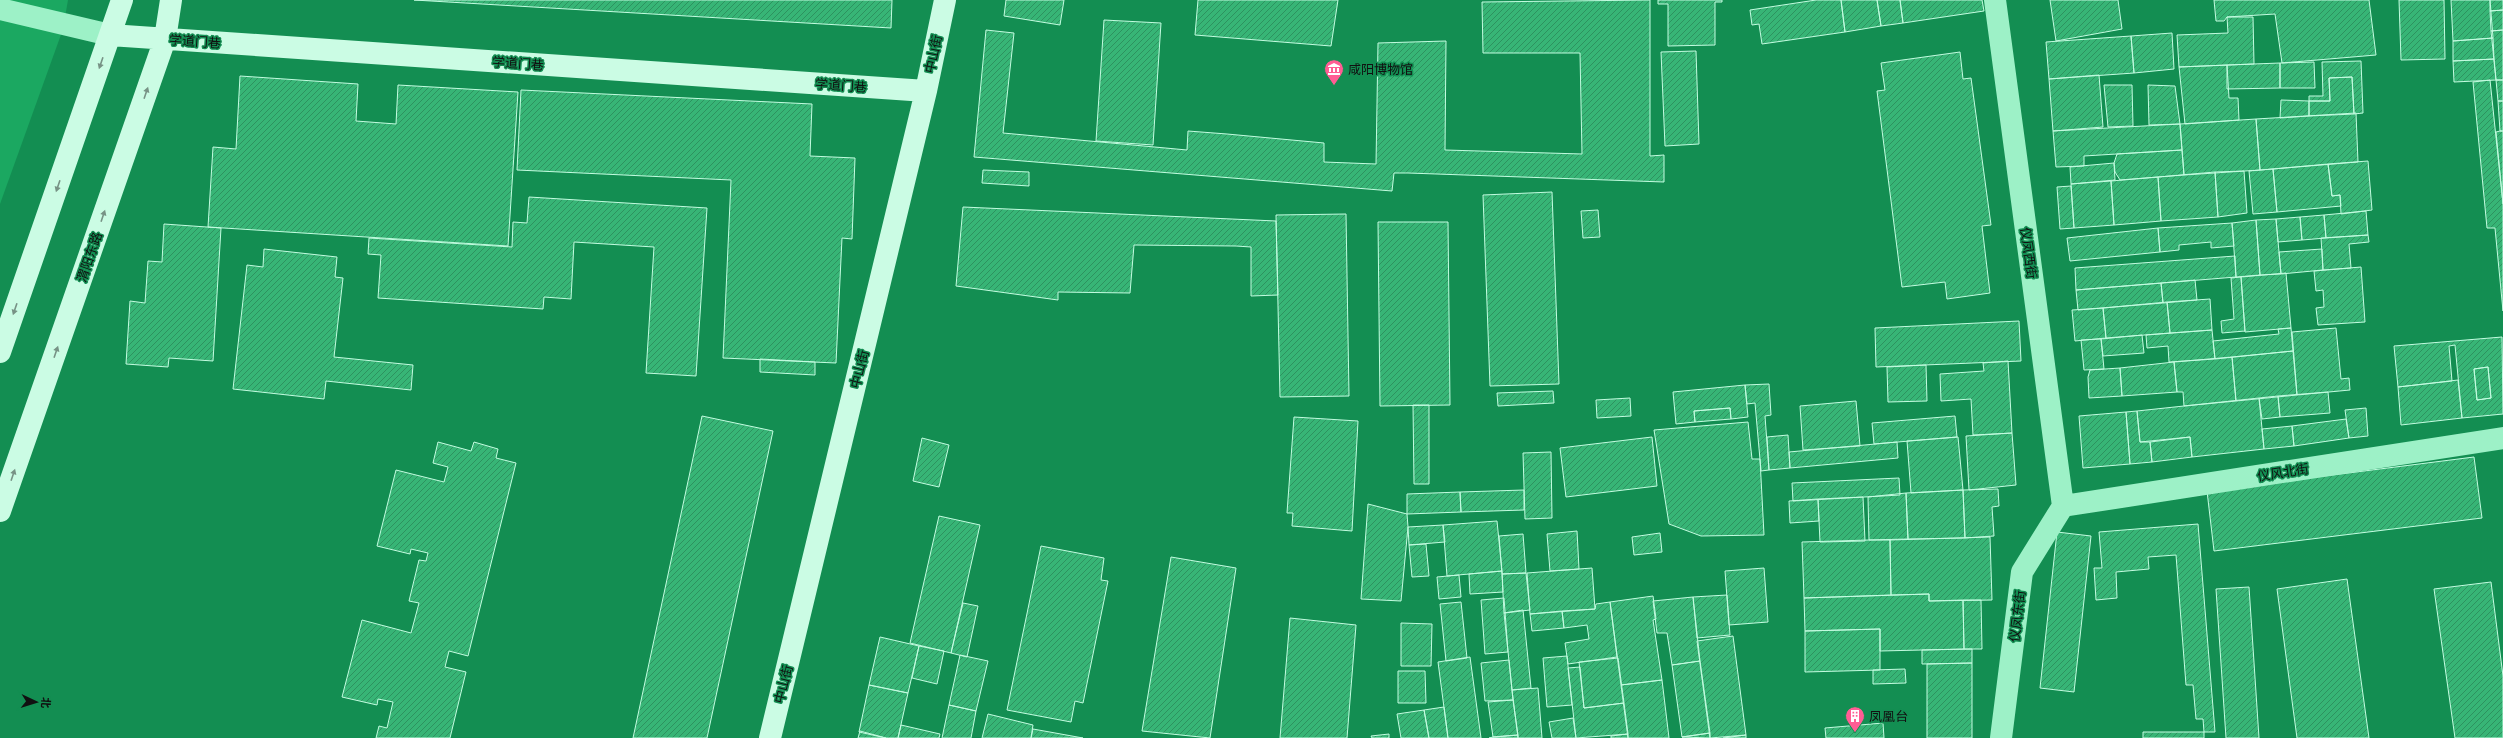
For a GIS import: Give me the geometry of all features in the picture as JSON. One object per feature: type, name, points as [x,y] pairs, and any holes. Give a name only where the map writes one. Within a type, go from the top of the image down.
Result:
[{"type":"street","points":[[0,352],[122,0]]},
{"type":"street","name":"渭阳东路","points":[[0,512],[165,39],[171,0]]},
{"type":"street","name":"中山街","points":[[770,738],[926,91],[945,0]]},
{"type":"street","name":"仪凤西街","points":[[1995,0],[2063,506]]},
{"type":"street","points":[[0,10],[110,35]]},
{"type":"street","name":"学道门巷","points":[[110,35],[926,91]]},
{"type":"street","name":"仪风北街","points":[[2063,506],[2502,443]]},
{"type":"street","name":"仪凤东街","points":[[2001,738],[2022,572],[2063,506]]},
{"type":"green space","points":[[0,0],[68,0],[63,29],[0,204]]},
{"type":"building","points":[[414,0],[892,0],[891,28]]},
{"type":"building","points":[[1006,0],[1064,0],[1060,25],[1004,16]]},
{"type":"building","points":[[1198,0],[1338,0],[1331,46],[1195,35]]},
{"type":"building","points":[[1650,0],[1650,156],[1664,155],[1664,182],[1394,173],[1392,191],[974,157],[986,30],[1014,33],[1003,133],[1187,150],[1188,131],[1227,134],[1324,143],[1324,162],[1376,164],[1378,43],[1446,41],[1445,150],[1582,154],[1580,53],[1483,53],[1482,2]]},
{"type":"building","points":[[1658,0],[1722,0],[1722,2],[1715,2],[1715,45],[1668,46],[1668,4],[1658,4]]},
{"type":"building","points":[[1816,0],[1841,0],[1845,32],[1762,44],[1759,24],[1752,25],[1750,10]]},
{"type":"building","points":[[1841,0],[1877,0],[1881,26],[1845,32]]},
{"type":"building","points":[[1877,0],[1900,0],[1903,23],[1881,26]]},
{"type":"building","points":[[1900,0],[1982,0],[1984,11],[1903,23]]},
{"type":"building","points":[[2050,0],[2118,0],[2122,29],[2056,41]]},
{"type":"building","points":[[2214,0],[2369,0],[2376,55],[2282,63],[2275,14],[2227,17],[2224,21],[2216,21]]},
{"type":"building","points":[[2399,0],[2444,0],[2445,59],[2401,60]]},
{"type":"building","points":[[2451,0],[2490,0],[2493,38],[2453,41]]},
{"type":"building","points":[[2490,0],[2503,0],[2503,10],[2490,11]]},
{"type":"building","points":[[2503,10],[2503,30],[2491,31],[2490,11]]},
{"type":"building","points":[[2227,17],[2253,17],[2254,64],[2179,67],[2177,35],[2228,33]]},
{"type":"building","points":[[1104,20],[1161,23],[1153,145],[1096,141]]},
{"type":"building","points":[[2503,30],[2503,80],[2496,80],[2491,31]]},
{"type":"building","points":[[2172,33],[2174,69],[2134,73],[2131,36]]},
{"type":"building","points":[[2131,36],[2134,73],[2049,79],[2046,42]]},
{"type":"building","points":[[2493,38],[2494,59],[2453,61],[2453,41]]},
{"type":"building","points":[[1696,51],[1699,144],[1665,146],[1661,52]]},
{"type":"building","points":[[1960,52],[1963,79],[1971,78],[1991,225],[1982,226],[1990,293],[1947,299],[1945,282],[1902,287],[1877,91],[1885,90],[1881,63]]},
{"type":"building","points":[[2494,59],[2496,80],[2454,82],[2453,61]]},
{"type":"building","points":[[2361,61],[2363,113],[2354,114],[2352,77],[2329,78],[2330,101],[2309,101],[2309,96],[2323,96],[2322,62]]},
{"type":"building","points":[[2314,62],[2315,88],[2280,88],[2280,63]]},
{"type":"building","points":[[2280,63],[2280,88],[2227,89],[2227,65]]},
{"type":"building","points":[[2227,65],[2229,98],[2238,98],[2239,120],[2185,124],[2179,67]]},
{"type":"building","points":[[2099,75],[2103,127],[2053,131],[2049,79]]},
{"type":"building","points":[[240,76],[358,84],[356,121],[396,124],[398,85],[518,92],[508,246],[208,227],[213,147],[236,149]]},
{"type":"building","points":[[2352,77],[2354,114],[2309,116],[2309,101],[2330,101],[2329,78]]},
{"type":"building","points":[[2490,80],[2503,204],[2503,311],[2495,228],[2487,228],[2473,82]]},
{"type":"building","points":[[2496,80],[2503,80],[2503,101],[2498,101]]},
{"type":"building","points":[[2104,85],[2132,85],[2133,126],[2108,127]]},
{"type":"building","points":[[2148,85],[2175,86],[2180,124],[2149,125]]},
{"type":"building","points":[[521,90],[812,104],[810,156],[855,158],[852,239],[842,238],[836,363],[723,358],[731,180],[517,170]]},
{"type":"building","points":[[2281,100],[2309,101],[2309,116],[2280,118]]},
{"type":"building","points":[[2498,101],[2503,101],[2503,131],[2500,131]]},
{"type":"building","points":[[2356,113],[2358,162],[2260,170],[2256,119]]},
{"type":"building","points":[[2256,119],[2260,170],[2184,175],[2180,124]]},
{"type":"building","points":[[2180,124],[2182,150],[2084,156],[2084,166],[2056,167],[2053,131]]},
{"type":"building","points":[[2503,131],[2503,204],[2496,132]]},
{"type":"building","points":[[2182,150],[2184,175],[2120,180],[2115,172],[2114,163],[2117,154]]},
{"type":"building","points":[[2368,161],[2372,210],[2341,214],[2340,195],[2332,196],[2328,164]]},
{"type":"building","points":[[2114,163],[2115,180],[2071,184],[2070,167]]},
{"type":"building","points":[[2328,164],[2332,196],[2340,195],[2341,206],[2277,212],[2273,169]]},
{"type":"building","points":[[2273,169],[2277,212],[2253,214],[2249,171]]},
{"type":"building","points":[[983,170],[1029,172],[1029,186],[982,183]]},
{"type":"building","points":[[2244,171],[2247,213],[2218,217],[2215,172]]},
{"type":"building","points":[[2215,172],[2218,217],[2161,221],[2158,177]]},
{"type":"building","points":[[2158,177],[2161,221],[2114,225],[2111,181]]},
{"type":"building","points":[[2111,181],[2114,225],[2074,228],[2071,184]]},
{"type":"building","points":[[2071,186],[2074,228],[2060,229],[2057,187]]},
{"type":"building","points":[[1552,192],[1559,384],[1490,386],[1483,195]]},
{"type":"building","points":[[529,197],[707,208],[696,376],[646,373],[654,247],[574,242],[571,299],[544,297],[543,309],[378,298],[381,255],[368,254],[369,238],[512,247],[513,222],[527,223]]},
{"type":"building","points":[[963,207],[1276,221],[1278,295],[1251,296],[1251,247],[1236,246],[1134,245],[1130,293],[1058,292],[1058,300],[956,286]]},
{"type":"building","points":[[1598,210],[1600,237],[1583,238],[1581,211]]},
{"type":"building","points":[[2366,211],[2368,235],[2326,238],[2324,215]]},
{"type":"building","points":[[1346,214],[1349,396],[1280,397],[1276,215]]},
{"type":"building","points":[[2324,215],[2326,238],[2302,240],[2300,217]]},
{"type":"building","points":[[2300,217],[2302,240],[2278,242],[2276,219]]},
{"type":"building","points":[[2276,219],[2281,274],[2260,275],[2256,220]]},
{"type":"building","points":[[2256,220],[2260,275],[2236,277],[2232,223]]},
{"type":"building","points":[[1378,222],[1448,222],[1450,405],[1380,406]]},
{"type":"building","points":[[2232,223],[2234,246],[2211,248],[2211,242],[2179,245],[2179,250],[2160,252],[2158,228]]},
{"type":"building","points":[[164,224],[221,228],[213,361],[169,358],[168,367],[126,364],[130,301],[145,303],[148,261],[162,262]]},
{"type":"building","points":[[2158,228],[2160,252],[2070,261],[2067,238]]},
{"type":"building","points":[[2368,235],[2369,242],[2349,244],[2351,268],[2323,270],[2321,238]]},
{"type":"building","points":[[264,249],[337,257],[335,277],[343,278],[334,357],[413,365],[411,390],[326,381],[324,399],[233,389],[247,265],[263,267]]},
{"type":"building","points":[[2322,249],[2323,270],[2281,274],[2279,252]]},
{"type":"building","points":[[2235,256],[2236,277],[2076,290],[2075,268]]},
{"type":"building","points":[[2361,267],[2365,322],[2318,325],[2316,308],[2324,307],[2323,290],[2316,291],[2314,271]]},
{"type":"building","points":[[2286,273],[2291,328],[2245,332],[2241,277]]},
{"type":"building","points":[[2241,277],[2245,331],[2222,333],[2221,321],[2234,319],[2231,278]]},
{"type":"building","points":[[2195,280],[2197,300],[2163,303],[2161,283]]},
{"type":"building","points":[[2161,283],[2163,303],[2078,310],[2076,290]]},
{"type":"building","points":[[2210,299],[2212,330],[2170,333],[2167,302]]},
{"type":"building","points":[[2167,302],[2170,333],[2106,338],[2103,308]]},
{"type":"building","points":[[2103,308],[2106,338],[2075,341],[2072,310]]},
{"type":"building","points":[[2019,321],[2021,361],[1876,367],[1875,328]]},
{"type":"building","points":[[2291,328],[2293,351],[2215,359],[2213,341],[2279,334],[2278,329]]},
{"type":"building","points":[[2336,328],[2341,379],[2349,378],[2350,390],[2297,395],[2292,332]]},
{"type":"building","points":[[2212,330],[2215,359],[2169,362],[2168,346],[2147,348],[2146,335]]},
{"type":"building","points":[[2142,335],[2144,353],[2103,356],[2101,339]]},
{"type":"building","points":[[2502,337],[2503,414],[2462,418],[2455,345],[2449,346],[2452,381],[2398,387],[2394,346]],"holes":[[[2488,367],[2491,398],[2477,400],[2474,369]]]},
{"type":"building","points":[[2101,339],[2104,369],[2084,370],[2081,340]]},
{"type":"building","points":[[2293,351],[2297,395],[2236,401],[2232,357]]},
{"type":"building","points":[[2232,357],[2236,401],[2184,406],[2183,392],[2177,392],[2174,362]]},
{"type":"building","points":[[760,359],[815,362],[815,375],[760,372]]},
{"type":"building","points":[[2008,361],[2012,433],[1973,435],[1971,399],[1941,401],[1940,374],[1984,371],[1983,363]]},
{"type":"building","points":[[2174,362],[2177,392],[2122,396],[2120,368]]},
{"type":"building","points":[[1926,365],[1927,401],[1888,402],[1887,367]]},
{"type":"building","points":[[2488,367],[2491,398],[2477,400],[2474,369]]},
{"type":"building","points":[[2120,368],[2122,396],[2089,398],[2088,377],[2090,370]]},
{"type":"building","points":[[2458,380],[2462,418],[2401,425],[2398,387]]},
{"type":"building","points":[[1769,384],[1771,415],[1765,416],[1769,470],[1761,471],[1755,403],[1747,404],[1745,385]]},
{"type":"building","points":[[1745,385],[1748,417],[1731,419],[1730,408],[1694,411],[1695,422],[1676,424],[1673,392]]},
{"type":"building","points":[[1553,391],[1554,403],[1498,406],[1497,393]]},
{"type":"building","points":[[2328,392],[2330,413],[2280,417],[2278,396]]},
{"type":"building","points":[[2278,396],[2280,417],[2262,419],[2259,398]]},
{"type":"building","points":[[1630,398],[1631,416],[1597,418],[1596,400]]},
{"type":"building","points":[[2259,398],[2264,449],[2192,457],[2190,437],[2140,442],[2137,411]]},
{"type":"building","points":[[1856,401],[1860,446],[1803,450],[1800,406]]},
{"type":"building","points":[[1413,405],[1429,405],[1429,484],[1414,484]]},
{"type":"building","points":[[1730,408],[1731,419],[1695,422],[1694,411]]},
{"type":"building","points":[[2366,408],[2368,436],[2349,438],[2345,410]]},
{"type":"building","points":[[2137,411],[2140,442],[2150,442],[2152,462],[2130,464],[2126,412]]},
{"type":"building","points":[[2126,412],[2130,464],[2083,468],[2079,416]]},
{"type":"building","points":[[702,416],[773,431],[707,738],[633,738]]},
{"type":"building","points":[[1955,416],[1957,437],[1874,444],[1872,423]]},
{"type":"building","points":[[1294,417],[1358,421],[1352,531],[1292,526],[1293,513],[1287,513]]},
{"type":"building","points":[[2346,419],[2349,438],[2294,446],[2292,426]]},
{"type":"building","points":[[1748,422],[1752,459],[1760,459],[1764,535],[1701,536],[1669,524],[1654,430]]},
{"type":"building","points":[[2292,426],[2294,446],[2264,449],[2262,429]]},
{"type":"building","points":[[2012,433],[2016,485],[1969,490],[1966,436]]},
{"type":"building","points":[[1788,435],[1790,468],[1769,470],[1767,437]]},
{"type":"building","points":[[1652,437],[1657,486],[1566,497],[1560,448]]},
{"type":"building","points":[[1958,437],[1963,490],[1911,493],[1907,441]]},
{"type":"building","points":[[2190,437],[2192,457],[2152,462],[2150,442]]},
{"type":"building","points":[[922,438],[949,445],[939,487],[913,481]]},
{"type":"building","points":[[438,442],[471,451],[474,442],[498,449],[496,458],[516,463],[468,656],[449,651],[445,667],[466,672],[450,738],[376,738],[379,726],[387,728],[393,702],[378,699],[377,705],[342,697],[362,620],[411,633],[419,603],[409,601],[419,560],[426,561],[428,553],[411,549],[410,554],[377,546],[396,470],[444,482],[448,467],[433,463]]},
{"type":"building","points":[[1897,442],[1898,458],[1790,468],[1789,452]]},
{"type":"building","points":[[1551,452],[1552,518],[1525,519],[1523,453]]},
{"type":"building","points":[[2474,457],[2482,518],[2214,551],[2207,491]]},
{"type":"building","points":[[1899,478],[1900,495],[1793,501],[1792,483]]},
{"type":"building","points":[[1998,489],[1999,506],[1992,507],[1994,536],[1965,538],[1963,490]]},
{"type":"building","points":[[1524,490],[1524,510],[1461,512],[1460,492]]},
{"type":"building","points":[[1963,490],[1965,538],[1908,539],[1906,493]]},
{"type":"building","points":[[1460,492],[1461,512],[1407,514],[1407,494]]},
{"type":"building","points":[[1906,493],[1908,539],[1869,540],[1868,497]]},
{"type":"building","points":[[1863,497],[1865,541],[1820,542],[1818,499]]},
{"type":"building","points":[[1818,499],[1819,521],[1790,523],[1789,501]]},
{"type":"building","points":[[1368,504],[1407,514],[1408,527],[1401,601],[1361,599]]},
{"type":"building","points":[[939,516],[980,525],[951,653],[910,643]]},
{"type":"building","points":[[1497,521],[1502,571],[1447,576],[1443,525]]},
{"type":"building","points":[[2198,524],[2215,732],[2204,732],[2203,719],[2196,719],[2193,685],[2186,685],[2176,555],[2148,557],[2149,569],[2116,572],[2117,598],[2096,600],[2094,568],[2102,568],[2099,532]]},
{"type":"building","points":[[1443,525],[1445,542],[1409,545],[1408,527]]},
{"type":"building","points":[[1577,531],[1579,569],[1550,571],[1547,534]]},
{"type":"building","points":[[2057,532],[2091,536],[2074,692],[2040,688]]},
{"type":"building","points":[[1660,533],[1662,552],[1634,555],[1632,537]]},
{"type":"building","points":[[1523,534],[1526,573],[1502,574],[1499,536]]},
{"type":"building","points":[[1990,537],[1992,600],[1929,601],[1929,594],[1891,595],[1890,540]]},
{"type":"building","points":[[1890,540],[1891,595],[1804,598],[1802,542]]},
{"type":"building","points":[[1426,544],[1429,576],[1412,577],[1409,545]]},
{"type":"building","points":[[1041,546],[1104,558],[1101,580],[1108,581],[1083,703],[1075,701],[1071,722],[1007,710]]},
{"type":"building","points":[[1171,557],[1236,568],[1210,738],[1142,731]]},
{"type":"building","points":[[1592,568],[1595,609],[1530,614],[1527,573]]},
{"type":"building","points":[[1764,568],[1768,622],[1729,625],[1725,571]]},
{"type":"building","points":[[1502,571],[1503,592],[1470,594],[1469,574]]},
{"type":"building","points":[[1526,573],[1530,610],[1504,613],[1502,574]]},
{"type":"building","points":[[1459,575],[1461,597],[1439,599],[1437,577]]},
{"type":"building","points":[[2347,579],[2369,738],[2297,738],[2277,589]]},
{"type":"building","points":[[2491,582],[2503,676],[2503,738],[2455,738],[2434,589]]},
{"type":"building","points":[[2249,587],[2259,738],[2226,738],[2216,589]]},
{"type":"building","points":[[1929,594],[1929,601],[1963,600],[1964,649],[1880,651],[1880,629],[1805,631],[1804,598]]},
{"type":"building","points":[[1727,595],[1730,635],[1697,638],[1693,597]]},
{"type":"building","points":[[1653,596],[1656,619],[1653,620],[1662,680],[1621,685],[1610,602]]},
{"type":"building","points":[[1693,597],[1700,661],[1672,665],[1667,633],[1657,633],[1653,601]]},
{"type":"building","points":[[1504,598],[1508,652],[1485,654],[1481,600]]},
{"type":"building","points":[[1963,600],[1981,600],[1982,649],[1964,649]]},
{"type":"building","points":[[1461,602],[1467,658],[1446,661],[1440,604]]},
{"type":"building","points":[[1610,602],[1617,657],[1568,664],[1565,643],[1589,639],[1587,625],[1564,628],[1562,611],[1595,609],[1596,604]]},
{"type":"building","points":[[963,603],[978,606],[967,657],[951,653]]},
{"type":"building","points":[[1523,610],[1531,688],[1512,690],[1504,613]]},
{"type":"building","points":[[1562,611],[1564,628],[1532,631],[1530,614]]},
{"type":"building","points":[[1290,618],[1356,625],[1347,738],[1280,738]]},
{"type":"building","points":[[1401,623],[1432,624],[1431,666],[1401,666]]},
{"type":"building","points":[[1880,629],[1880,670],[1805,672],[1805,631]]},
{"type":"building","points":[[1733,636],[1746,735],[1710,738],[1697,641]]},
{"type":"building","points":[[880,637],[919,646],[908,693],[869,685]]},
{"type":"building","points":[[919,646],[944,651],[937,684],[912,678]]},
{"type":"building","points":[[1972,649],[1972,663],[1922,664],[1922,650]]},
{"type":"building","points":[[960,655],[988,661],[976,711],[949,705]]},
{"type":"building","points":[[1567,656],[1572,705],[1547,707],[1543,658]]},
{"type":"building","points":[[1470,657],[1481,738],[1448,738],[1438,662]]},
{"type":"building","points":[[1618,658],[1624,703],[1584,708],[1579,662]]},
{"type":"building","points":[[1509,660],[1513,700],[1485,701],[1481,663]]},
{"type":"building","points":[[1700,661],[1710,733],[1682,737],[1672,665]]},
{"type":"building","points":[[1972,663],[1972,738],[1927,738],[1927,664]]},
{"type":"building","points":[[1580,667],[1584,708],[1624,703],[1628,734],[1576,738],[1568,668]]},
{"type":"building","points":[[1905,669],[1906,683],[1873,684],[1873,670]]},
{"type":"building","points":[[1398,671],[1425,671],[1426,703],[1398,703]]},
{"type":"building","points":[[1662,680],[1669,738],[1628,738],[1621,685]]},
{"type":"building","points":[[869,685],[908,693],[898,738],[886,738],[859,732]]},
{"type":"building","points":[[1538,688],[1542,738],[1518,738],[1512,690]]},
{"type":"building","points":[[1513,700],[1518,735],[1493,737],[1488,702]]},
{"type":"building","points":[[949,705],[976,711],[971,738],[942,738]]},
{"type":"building","points":[[1444,707],[1448,738],[1429,738],[1424,710]]},
{"type":"building","points":[[1424,710],[1429,738],[1401,738],[1397,714]]},
{"type":"building","points":[[988,714],[1033,725],[1031,738],[982,738]]},
{"type":"building","points":[[1573,718],[1576,738],[1552,738],[1549,722]]},
{"type":"building","name":"凤凰台","points":[[1883,723],[1884,738],[1826,738],[1825,728]]},
{"type":"building","points":[[901,725],[940,734],[939,738],[898,738]]},
{"type":"building","points":[[1033,729],[1083,738],[1031,738]]},
{"type":"building","points":[[860,731],[886,738],[858,738]]},
{"type":"building","points":[[2143,732],[2204,732],[2204,738],[2143,738]]},
{"type":"building","points":[[1710,733],[1710,738],[1682,737]]},
{"type":"building","points":[[1389,734],[1389,738],[1372,738],[1371,736]]},
{"type":"building","points":[[1628,734],[1628,738],[1611,738],[1611,736]]},
{"type":"building","points":[[1518,735],[1518,738],[1489,738],[1493,737]]},
{"type":"building","points":[[1746,735],[1746,738],[1723,738]]},
{"type":"place","name":"咸阳博物馆","points":[[1334,86]]},
{"type":"place","name":"凤凰台","points":[[1855,733]]}]
